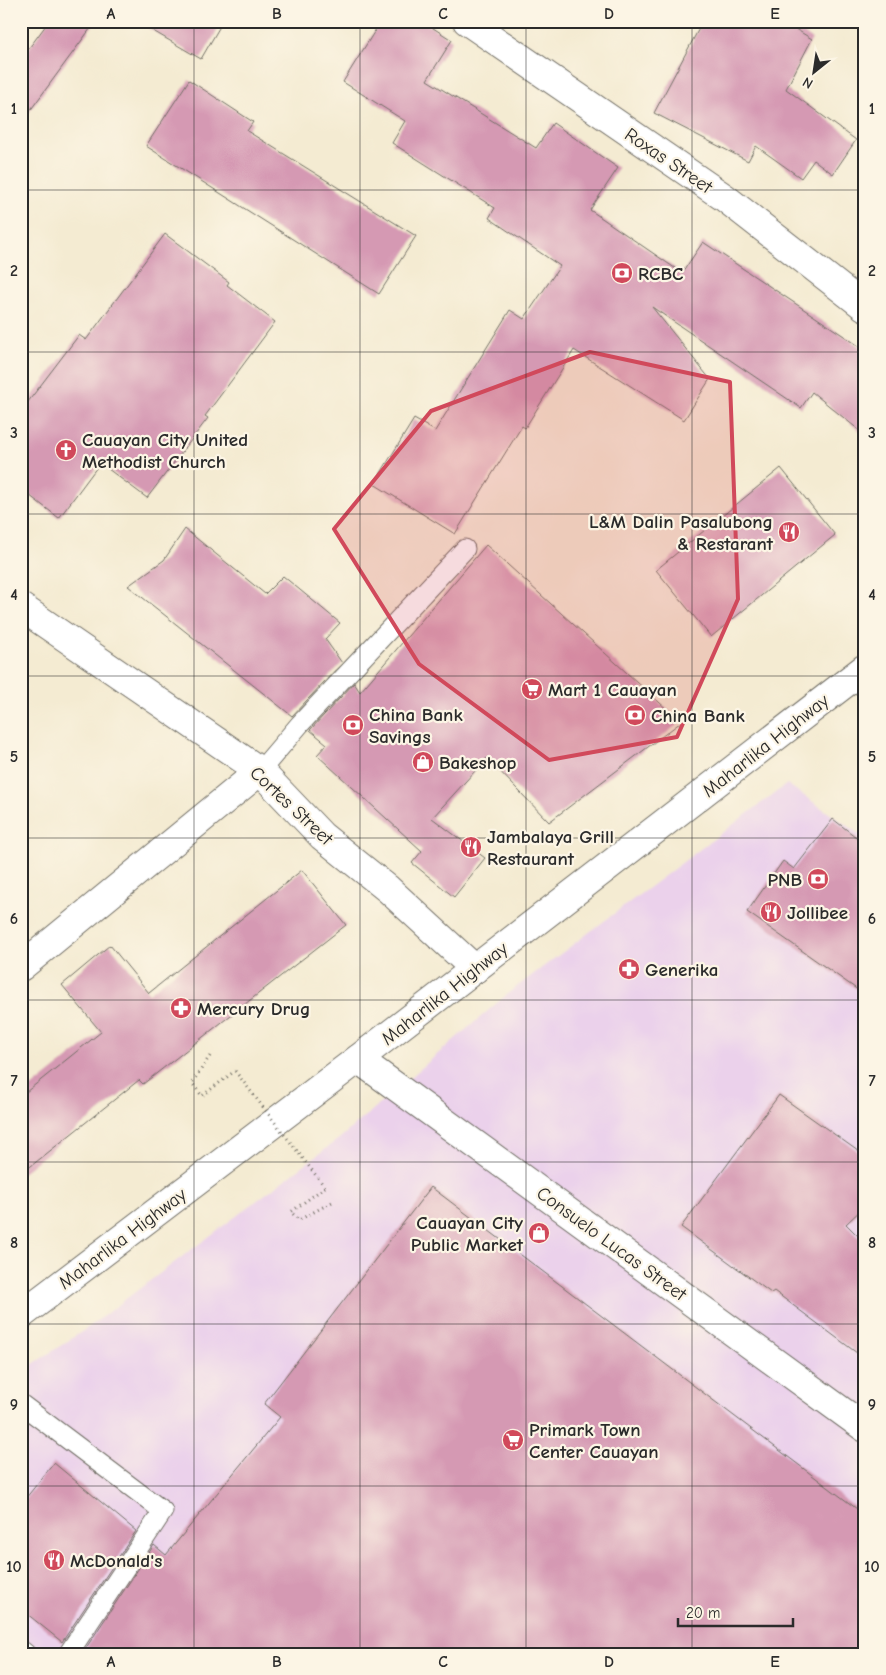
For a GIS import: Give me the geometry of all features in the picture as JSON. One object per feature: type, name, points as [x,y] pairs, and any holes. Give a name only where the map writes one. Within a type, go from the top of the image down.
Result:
[{"type":"street","name":"Roxas Street","points":[[467,21],[725,198],[865,307]]},
{"type":"street","name":"Cortes Street","points":[[21,607],[260,771],[322,836],[388,889],[476,969]]},
{"type":"street","name":"Maharlika Highway","points":[[21,1315],[476,969],[865,668]]},
{"type":"street","points":[[21,967],[260,771]]},
{"type":"street","name":"Consuelo Lucas Street","points":[[358,1059],[865,1428]]},
{"type":"lane","points":[[260,771],[300,724],[464,549]]},
{"type":"lane","points":[[21,1404],[163,1511],[68,1654]]},
{"type":"lane","points":[[21,1650],[26,1654]]},
{"type":"path","points":[[210,1056],[192,1084],[202,1096],[235,1071],[325,1187],[291,1212],[299,1220],[334,1201]]},
{"type":"highlighted area","points":[[590,352],[730,382],[738,599],[677,737],[549,760],[419,664],[334,529],[431,411]]},
{"type":"shaded area","name":"Cauayan City Public Market","points":[[787,784],[865,838],[865,1654],[21,1654],[21,1372],[86,1329],[340,1138],[511,991]]},
{"type":"building","points":[[49,21],[96,21],[21,123],[21,59]]},
{"type":"building","points":[[136,21],[223,21],[201,59]]},
{"type":"building","points":[[381,21],[422,21],[452,40],[427,80],[536,148],[553,123],[618,168],[590,210],[682,273],[703,242],[865,350],[865,435],[812,392],[801,408],[652,307],[710,379],[684,420],[574,350],[525,428],[522,426],[455,534],[374,484],[414,419],[435,431],[510,310],[524,319],[560,266],[489,218],[495,208],[392,143],[405,121],[343,82]]},
{"type":"building","points":[[703,21],[782,21],[812,39],[786,89],[856,140],[833,174],[814,160],[801,178],[756,146],[748,161],[654,113]]},
{"type":"building","points":[[189,80],[253,122],[247,131],[416,236],[379,294],[146,146]]},
{"type":"building","points":[[165,234],[229,282],[227,285],[275,322],[205,416],[208,418],[147,498],[100,463],[59,518],[21,489],[21,411],[79,335],[86,340]]},
{"type":"building","points":[[781,468],[835,535],[711,637],[656,570]]},
{"type":"building","points":[[185,529],[265,594],[283,576],[340,623],[325,639],[342,663],[292,716],[128,586],[164,560]]},
{"type":"building","points":[[486,545],[681,722],[549,822],[487,758],[432,818],[485,858],[454,897],[412,863],[422,851],[317,755],[327,744],[310,730],[354,683],[360,692]]},
{"type":"building","points":[[833,819],[865,844],[865,995],[747,912],[783,861],[794,869]]},
{"type":"building","points":[[302,870],[346,925],[143,1084],[139,1080],[21,1174],[21,1096],[101,1032],[62,985],[110,945],[149,993]]},
{"type":"building","points":[[779,1095],[865,1156],[865,1206],[846,1224],[865,1243],[865,1359],[774,1291],[771,1293],[681,1227]]},
{"type":"building","name":"Primark Town Center Cauayan","points":[[431,1187],[865,1515],[865,1654],[82,1654],[154,1545],[166,1555],[280,1417],[264,1404]]},
{"type":"building","points":[[54,1463],[136,1531],[62,1642],[21,1609],[21,1504]]},
{"type":"place","name":"RCBC","points":[[622,273]]},
{"type":"place","name":"Cauayan City United Methodist Church","points":[[66,450]]},
{"type":"place","name":"L&M Dalin Pasalubong & Restarant","points":[[789,532]]},
{"type":"place","name":"Mart 1 Cauayan","points":[[532,689]]},
{"type":"place","name":"China Bank","points":[[635,715]]},
{"type":"place","name":"China Bank Savings","points":[[353,725]]},
{"type":"place","name":"Bakeshop","points":[[423,762]]},
{"type":"place","name":"Jambalaya Grill Restaurant","points":[[471,847]]},
{"type":"place","name":"PNB","points":[[818,879]]},
{"type":"place","name":"Jollibee","points":[[771,912]]},
{"type":"place","name":"Generika","points":[[629,969]]},
{"type":"place","name":"Mercury Drug","points":[[181,1008]]},
{"type":"place","name":"Cauayan City Public Market","points":[[539,1233]]},
{"type":"place","name":"Primark Town Center Cauayan","points":[[513,1440]]},
{"type":"place","name":"McDonald's","points":[[54,1560]]}]
